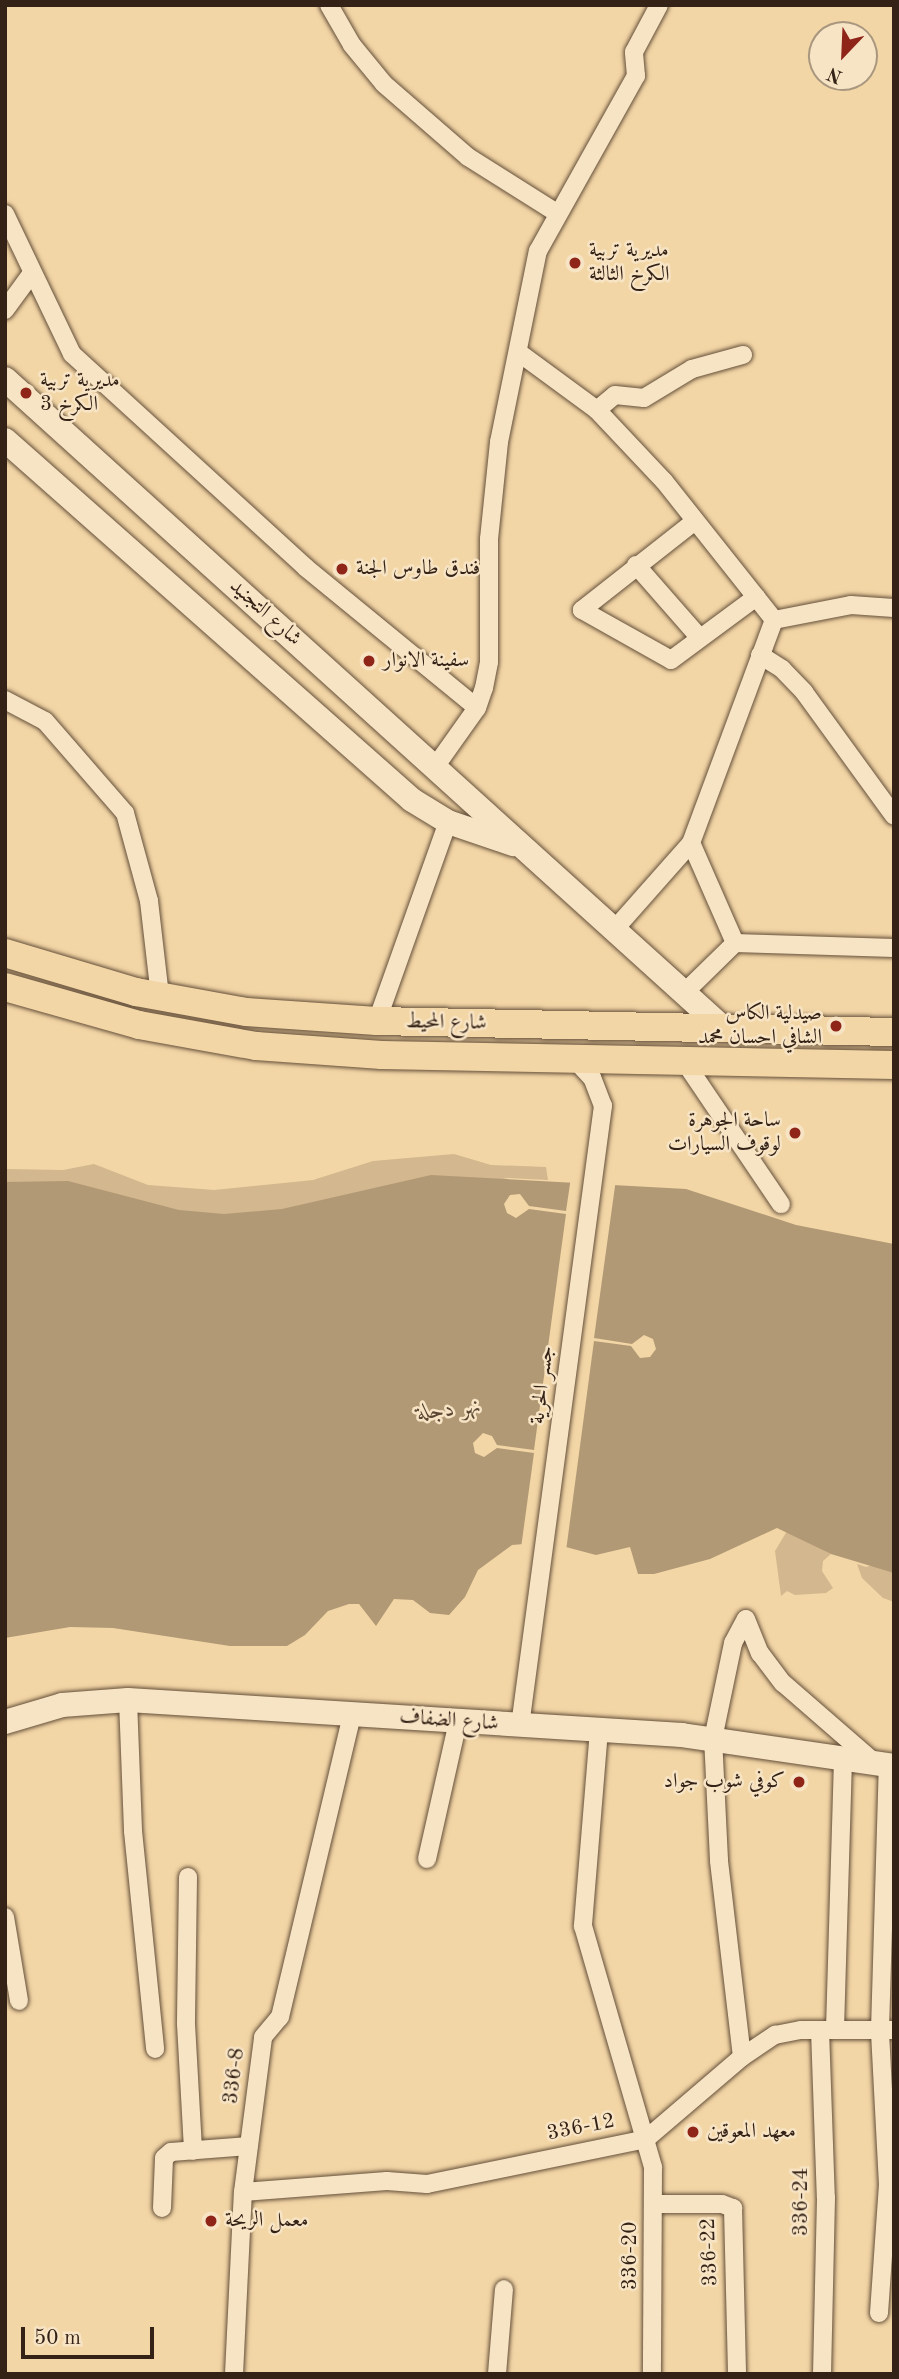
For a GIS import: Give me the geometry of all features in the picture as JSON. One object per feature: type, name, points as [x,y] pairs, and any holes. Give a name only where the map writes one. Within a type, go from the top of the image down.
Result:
[{"type":"main road","name":"شارع المحيط","points":[[5,953],[160,996],[246,1012],[377,1021],[894,1032]]},
{"type":"main road","points":[[15,990],[24,973],[35,962]]},
{"type":"main road","name":"شارع المحيط","points":[[15,990],[139,1025],[256,1046],[382,1055],[894,1065]]},
{"type":"main road","points":[[534,1025],[542,1043],[536,1059]]},
{"type":"main road","points":[[576,1059],[570,1040],[578,1026]]},
{"type":"street","points":[[329,5],[352,45],[384,85],[468,157],[557,213]]},
{"type":"street","points":[[435,767],[477,708],[488,662],[489,539],[499,442],[538,251],[636,76],[634,52],[659,5]]},
{"type":"street","points":[[5,214],[72,354],[305,567],[477,708]]},
{"type":"street","points":[[5,310],[32,273]]},
{"type":"street","points":[[518,352],[597,410],[664,481],[774,620]]},
{"type":"street","points":[[597,410],[615,395],[644,398],[692,369],[743,355]]},
{"type":"street","name":"شارع التجنيد","points":[[5,379],[724,1029]]},
{"type":"street","name":"شارع التجنيد","points":[[5,440],[412,800],[448,822],[524,848]]},
{"type":"street","points":[[695,521],[582,610],[671,660],[756,597]]},
{"type":"street","points":[[636,565],[700,638]]},
{"type":"street","points":[[774,620],[851,606],[894,608]]},
{"type":"street","points":[[614,930],[691,843],[774,620]]},
{"type":"street","points":[[760,655],[774,662],[804,692],[894,816]]},
{"type":"street","points":[[5,700],[45,721],[125,813],[149,901],[160,996]]},
{"type":"street","points":[[377,1021],[448,822]]},
{"type":"street","points":[[691,843],[735,943]]},
{"type":"street","points":[[684,992],[735,943],[894,948]]},
{"type":"street","name":"جسر الحرية","points":[[520,1726],[594,1167],[601,1096],[592,1078],[576,1059]]},
{"type":"street","points":[[684,1061],[775,1188],[781,1204]]},
{"type":"street","points":[[742,2057],[719,1860],[713,1739],[727,1663],[746,1619],[760,1653],[783,1684],[885,1765],[888,2185],[879,2313]]},
{"type":"street","points":[[128,1700],[134,1831],[155,2049]]},
{"type":"street","name":"شارع الضفاف","points":[[5,1722],[62,1705],[128,1700],[713,1739],[885,1765]]},
{"type":"street","name":"336-8","points":[[234,2374],[243,2192],[263,2036],[280,2017],[352,1714]]},
{"type":"street","points":[[427,1859],[458,1721]]},
{"type":"street","name":"336-20","points":[[599,1730],[583,1926],[646,2139],[653,2204],[652,2374]]},
{"type":"street","name":"336-24","points":[[822,2374],[828,2030],[843,1758]]},
{"type":"street","points":[[188,1877],[186,2024],[193,2151]]},
{"type":"street","points":[[5,1917],[19,2001]]},
{"type":"street","name":"336-12","points":[[243,2192],[387,2181],[427,2184],[646,2139],[742,2057],[775,2035],[828,2030],[887,2030]]},
{"type":"street","points":[[162,2208],[164,2158],[171,2152],[248,2146]]},
{"type":"street","name":"336-22","points":[[653,2204],[722,2204],[733,2208],[737,2374]]},
{"type":"street","points":[[498,2374],[504,2289]]},
{"type":"shaded area","points":[[454,1154],[491,1165],[546,1167],[548,1180],[508,1178],[300,1218],[5,1207],[5,1169],[63,1170],[94,1164],[148,1185],[214,1190],[313,1180],[373,1161]]},
{"type":"shaded area","points":[[787,1531],[831,1554],[823,1561],[822,1571],[833,1588],[826,1593],[795,1595],[787,1591],[781,1596],[775,1551]]},
{"type":"shaded area","points":[[894,1558],[894,1602],[883,1598],[862,1578],[857,1564],[866,1567]]},
{"type":"water","name":"نهر دجلة","points":[[431,1175],[686,1189],[796,1225],[894,1244],[894,1573],[831,1554],[777,1528],[710,1559],[654,1574],[638,1574],[630,1547],[596,1555],[562,1546],[524,1544],[512,1545],[478,1570],[465,1597],[449,1615],[430,1613],[413,1600],[394,1599],[376,1626],[359,1604],[349,1604],[328,1611],[305,1635],[287,1646],[230,1646],[113,1628],[70,1627],[5,1638],[5,1182],[68,1181],[179,1210],[224,1214],[282,1209]]},
{"type":"pier","points":[[571,1177],[616,1179],[594,1338],[632,1344],[644,1335],[653,1339],[656,1349],[650,1357],[640,1358],[631,1346],[594,1341],[566,1551],[547,1553],[521,1548],[534,1453],[497,1448],[484,1457],[475,1453],[473,1443],[483,1433],[492,1436],[497,1445],[534,1450],[566,1214],[529,1209],[516,1218],[507,1213],[504,1204],[510,1195],[520,1194],[529,1206],[566,1211]]},
{"type":"place","name":"مديرية تربية الكرخ الثالثة","points":[[575,263]]},
{"type":"place","name":"مديرية تربية الكرخ 3","points":[[26,393]]},
{"type":"place","name":"فندق طاوس الجنة","points":[[342,569]]},
{"type":"place","name":"سفينة الانوار","points":[[369,661]]},
{"type":"place","name":"صيدلية الكاس الشافي احسان محمد","points":[[836,1026]]},
{"type":"place","name":"ساحة الجوهرة لوقوف السيارات","points":[[795,1133]]},
{"type":"place","name":"كوفي شوب جواد","points":[[799,1782]]},
{"type":"place","name":"معهد المعوقين","points":[[693,2132]]},
{"type":"place","name":"معمل الريحة","points":[[211,2221]]}]
